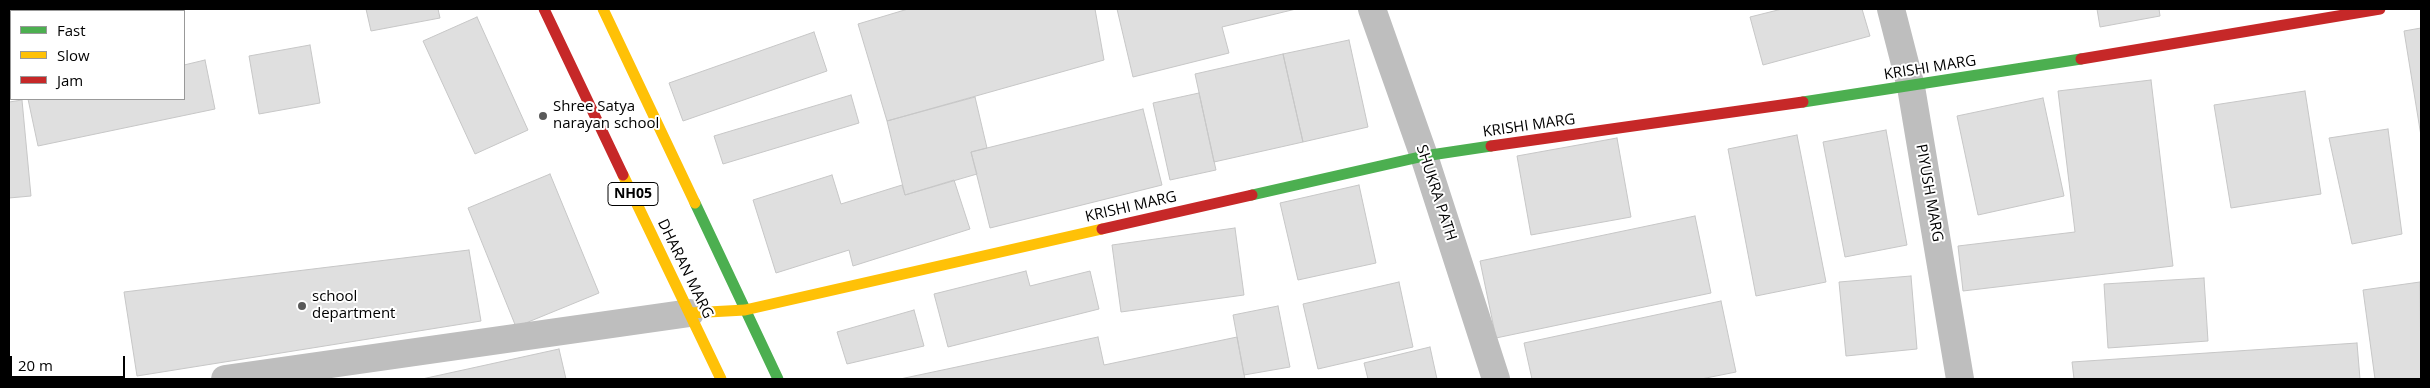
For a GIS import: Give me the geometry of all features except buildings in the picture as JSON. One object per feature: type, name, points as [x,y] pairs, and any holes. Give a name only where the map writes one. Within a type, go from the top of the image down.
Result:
[{"type":"street","name":"DHARAN MARG","points":[[544,9],[721,379]]},
{"type":"street","points":[[604,9],[778,379]]},
{"type":"street","name":"SHUKRA PATH","points":[[1372,9],[1424,156],[1496,379]]},
{"type":"street","name":"PIYUSH MARG","points":[[1891,9],[1911,87],[1960,379]]},
{"type":"street","name":"KRISHI MARG","points":[[690,313],[745,310],[1424,156],[1911,87],[2380,9]]},
{"type":"street","points":[[225,379],[690,313]]},
{"type":"traffic: fast","points":[[1803,102],[2081,59]]},
{"type":"traffic: fast","points":[[1252,195],[1424,156],[1491,146]]},
{"type":"traffic: fast","points":[[695,203],[778,379]]},
{"type":"traffic: slow","points":[[603,9],[695,203]]},
{"type":"traffic: slow","points":[[623,175],[721,379]]},
{"type":"traffic: slow","points":[[690,313],[745,310],[1102,229]]},
{"type":"traffic: jam","points":[[544,9],[623,175]]},
{"type":"traffic: jam","points":[[2081,59],[2380,9]]},
{"type":"traffic: jam","points":[[1491,146],[1803,102]]},
{"type":"traffic: jam","points":[[1102,229],[1252,195]]},
{"type":"place","name":"Shree Satya narayan school","points":[[543,116]]},
{"type":"place","name":"school department","points":[[302,306]]}]
